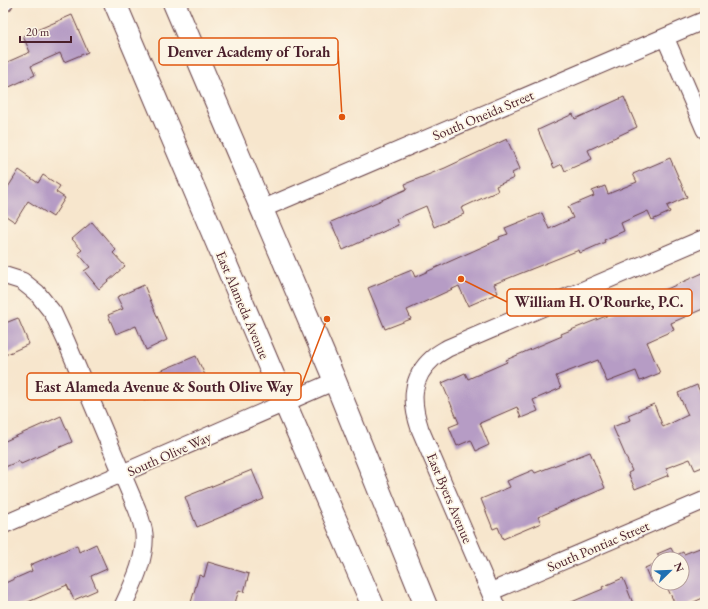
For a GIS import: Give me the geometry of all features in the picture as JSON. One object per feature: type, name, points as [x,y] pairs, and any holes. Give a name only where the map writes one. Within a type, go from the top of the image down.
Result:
[{"type":"main road","name":"East Alameda Avenue","points":[[115,3],[373,606]]},
{"type":"main road","points":[[174,3],[262,209],[426,606]]},
{"type":"street","name":"South Oneida Street","points":[[262,209],[705,20]]},
{"type":"street","points":[[665,37],[705,130]]},
{"type":"street","name":"East Byers Avenue","points":[[493,599],[420,429],[414,405],[414,387],[424,367],[434,357],[448,348],[705,238]]},
{"type":"street","points":[[3,275],[22,281],[37,293],[53,313],[137,509],[144,539],[143,552],[138,570],[123,606]]},
{"type":"street","name":"South Olive Way","points":[[3,525],[334,382]]},
{"type":"street","name":"South Pontiac Street","points":[[493,599],[705,500]]},
{"type":"building","points":[[72,15],[88,52],[64,62],[60,53],[31,66],[35,75],[3,90],[3,64],[30,52],[23,36]]},
{"type":"building","points":[[624,97],[637,127],[588,150],[592,159],[565,171],[562,164],[554,168],[538,130],[573,114],[575,119]]},
{"type":"building","points":[[507,139],[520,169],[512,173],[514,178],[496,186],[498,191],[461,208],[464,214],[434,227],[426,206],[396,219],[398,225],[343,250],[331,222],[407,189],[405,184],[445,168]]},
{"type":"building","points":[[670,158],[687,197],[667,206],[670,212],[652,220],[648,211],[621,223],[624,231],[604,240],[605,242],[580,253],[579,250],[494,284],[498,293],[468,306],[459,286],[407,310],[411,319],[385,329],[368,288],[412,270],[415,277],[500,239],[499,237],[508,234],[505,228],[542,213],[549,229],[573,218],[568,207],[594,196],[592,191],[605,186],[608,194],[637,182],[633,174]]},
{"type":"building","points":[[19,170],[38,183],[43,175],[60,186],[56,192],[65,198],[53,217],[28,201],[15,222],[3,214],[3,195]]},
{"type":"building","points":[[92,222],[116,250],[113,253],[125,266],[99,289],[84,271],[90,267],[78,253],[82,250],[72,239]]},
{"type":"building","points":[[705,272],[705,308],[671,323],[674,330],[647,342],[660,373],[640,381],[636,371],[607,382],[598,360],[556,376],[561,388],[533,400],[538,411],[521,418],[517,407],[480,423],[489,445],[476,451],[471,440],[457,446],[449,427],[459,423],[442,383],[465,373],[468,379],[507,362],[506,360],[562,336],[561,334],[611,314]]},
{"type":"building","points":[[144,285],[167,340],[146,350],[136,326],[116,334],[108,315],[123,309],[117,297]]},
{"type":"building","points":[[18,318],[29,344],[3,356],[3,324]]},
{"type":"building","points":[[196,356],[205,375],[144,401],[136,381]]},
{"type":"building","points":[[697,385],[705,403],[705,466],[695,470],[690,459],[666,468],[669,475],[635,489],[628,473],[632,471],[613,427],[630,420],[628,415],[654,404],[663,427],[688,415],[678,393]]},
{"type":"building","points":[[61,416],[72,442],[21,464],[19,461],[3,468],[3,442]]},
{"type":"building","points":[[590,452],[605,488],[538,517],[541,523],[503,539],[498,527],[493,529],[481,499],[510,487],[507,481],[533,470],[535,473]]},
{"type":"building","points":[[252,470],[264,499],[197,527],[185,497]]},
{"type":"building","points":[[96,544],[107,569],[91,576],[97,590],[74,600],[67,585],[19,606],[3,606],[3,584],[32,571],[30,565],[77,545],[79,552]]},
{"type":"building","points":[[705,546],[705,597],[685,606],[676,606],[669,591],[690,591],[690,552]]},
{"type":"building","points":[[671,548],[672,551],[664,551]]},
{"type":"building","points":[[208,562],[249,574],[244,592],[239,590],[234,606],[190,606],[199,575],[204,577]]},
{"type":"building","points":[[650,566],[650,580],[645,568]]},
{"type":"building","points":[[623,578],[634,606],[562,606],[603,589],[602,587]]},
{"type":"place","name":"Denver Academy of Torah","points":[[342,117]]},
{"type":"place","name":"William H. O'Rourke, P.C.","points":[[461,279]]},
{"type":"place","name":"East Alameda Avenue & South Olive Way","points":[[327,319]]}]
